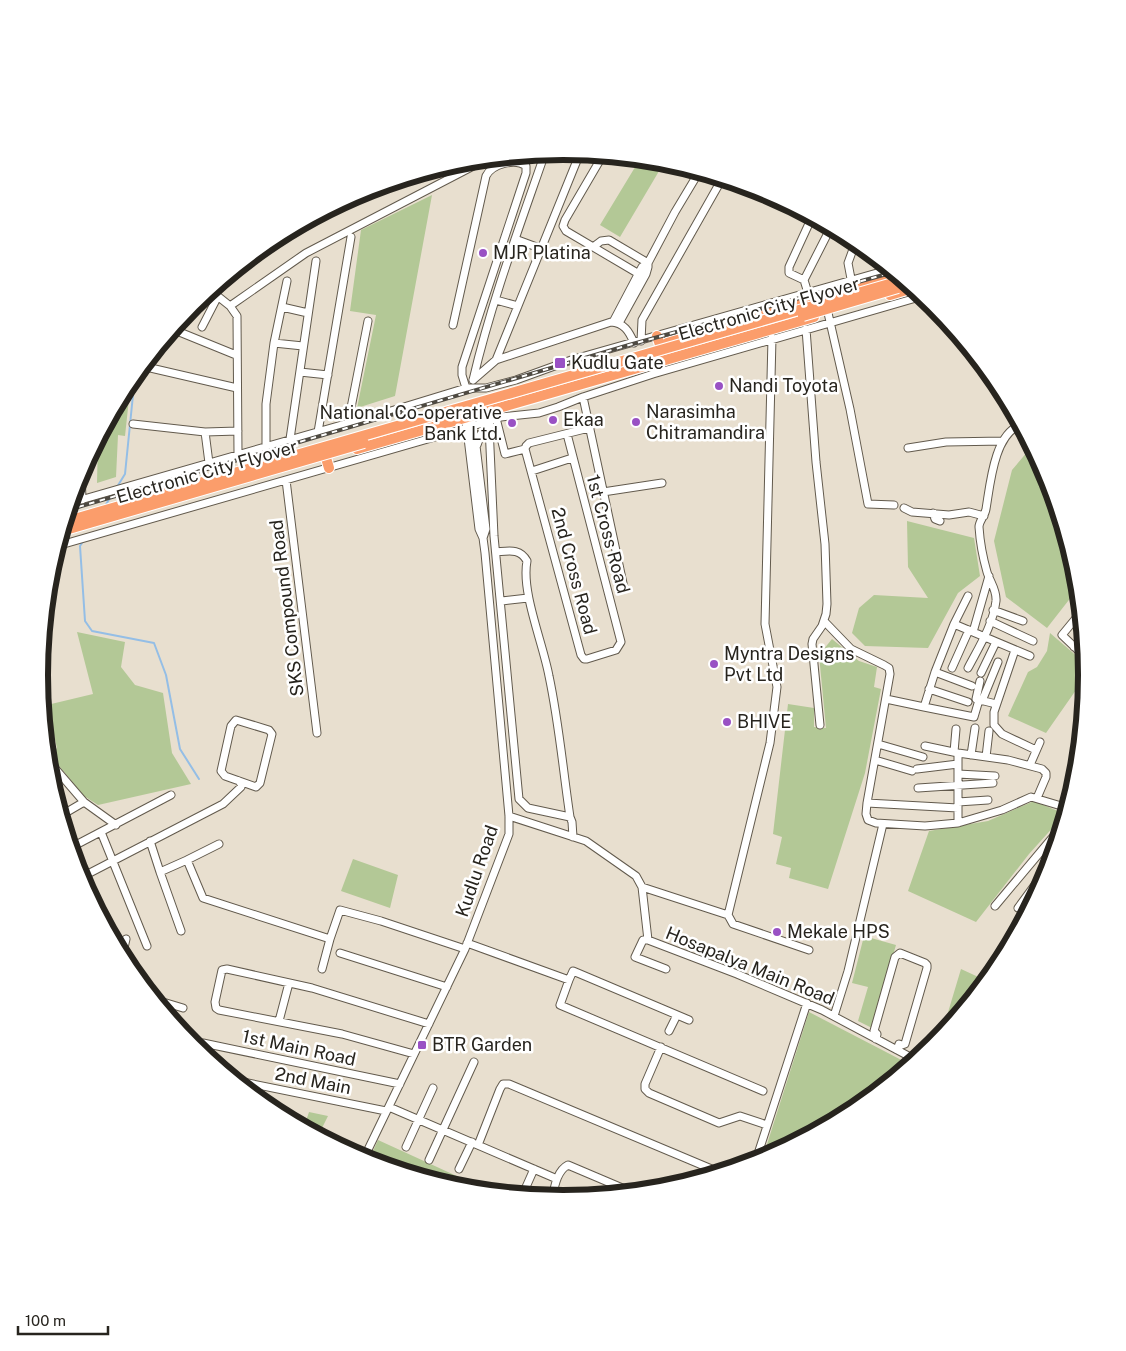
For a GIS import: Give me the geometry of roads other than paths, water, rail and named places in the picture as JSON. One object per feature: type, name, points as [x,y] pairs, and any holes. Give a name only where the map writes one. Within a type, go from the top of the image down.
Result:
[{"type":"highway","points":[[73,515],[465,402],[658,341],[852,284],[890,277]]},
{"type":"highway","name":"Electronic City Flyover","points":[[72,520],[896,282]]},
{"type":"highway","name":"Electronic City Flyover","points":[[68,531],[902,287]]},
{"type":"highway","points":[[68,531],[328,463],[828,317],[906,290]]},
{"type":"street","points":[[496,360],[577,160]]},
{"type":"street","points":[[473,380],[478,357],[542,161]]},
{"type":"street","points":[[599,161],[564,220],[563,226],[566,231],[639,274]]},
{"type":"street","points":[[453,325],[486,176],[488,171],[506,163]]},
{"type":"street","points":[[466,388],[462,367],[526,172],[526,166],[522,163],[507,163]]},
{"type":"street","points":[[230,306],[306,253],[468,169]]},
{"type":"street","points":[[466,388],[496,360],[616,322],[646,274],[648,263],[695,178]]},
{"type":"street","points":[[638,342],[642,320],[718,186]]},
{"type":"street","points":[[804,280],[792,275],[789,272],[789,267],[809,223]]},
{"type":"street","points":[[808,293],[804,280],[828,233]]},
{"type":"street","points":[[318,432],[351,237]]},
{"type":"street","points":[[516,239],[542,249]]},
{"type":"street","points":[[593,247],[600,241],[609,240],[648,263]]},
{"type":"street","points":[[852,284],[848,263],[853,250]]},
{"type":"street","points":[[290,439],[316,262]]},
{"type":"street","points":[[616,322],[639,274],[644,265],[648,263]]},
{"type":"street","points":[[78,501],[466,388],[486,388],[516,380],[574,359],[638,342],[658,341],[808,293],[852,284],[883,272]]},
{"type":"street","points":[[266,446],[266,404],[274,343],[287,281]]},
{"type":"street","points":[[202,328],[218,296],[230,306],[237,316],[238,454]]},
{"type":"street","points":[[465,402],[469,422],[545,411],[653,374],[806,329],[828,317],[914,298]]},
{"type":"street","points":[[496,300],[518,306]]},
{"type":"street","points":[[282,307],[308,313]]},
{"type":"street","points":[[828,317],[850,409],[868,504],[894,505]]},
{"type":"street","points":[[348,423],[368,321]]},
{"type":"street","points":[[616,322],[629,331],[638,342]]},
{"type":"street","points":[[806,329],[816,462],[825,544],[826,604],[824,621],[812,644],[820,725]]},
{"type":"street","points":[[178,332],[236,355]]},
{"type":"street","points":[[772,338],[765,624],[776,687],[770,743],[728,915],[733,924],[809,950]]},
{"type":"street","points":[[274,343],[303,346]]},
{"type":"street","points":[[150,368],[237,388]]},
{"type":"street","points":[[300,372],[328,375]]},
{"type":"street","points":[[583,397],[624,588]]},
{"type":"street","points":[[476,446],[481,434],[489,426],[513,416]]},
{"type":"street","name":"Kudlu Road","points":[[367,1152],[466,946],[509,834],[509,816],[484,540],[486,529],[476,446],[469,422]]},
{"type":"street","name":"Kudlu Road","points":[[469,422],[479,529],[484,540]]},
{"type":"street","points":[[496,422],[505,454],[525,449],[529,443],[589,428]]},
{"type":"street","points":[[133,424],[206,432],[238,431]]},
{"type":"street","points":[[489,426],[495,542],[519,799],[528,808],[570,817]]},
{"type":"street","points":[[968,668],[990,621],[996,594],[989,576],[979,524],[984,516],[994,461],[1003,441],[1014,428]]},
{"type":"street","points":[[206,432],[208,463]]},
{"type":"street","name":"1st Cross Road","points":[[567,434],[621,642]]},
{"type":"street","points":[[908,448],[946,442],[1003,441]]},
{"type":"street","name":"2nd Cross Road","points":[[525,449],[581,655],[584,659],[587,659],[616,650],[621,642]]},
{"type":"street","points":[[532,471],[572,458]]},
{"type":"street","points":[[65,544],[286,480],[328,463]]},
{"type":"street","name":"SKS Compound Road","points":[[286,480],[317,733]]},
{"type":"street","points":[[603,492],[662,483]]},
{"type":"street","points":[[82,492],[82,500]]},
{"type":"street","points":[[904,508],[912,512],[948,515],[969,512],[984,516]]},
{"type":"street","points":[[933,513],[935,519],[940,521]]},
{"type":"street","points":[[484,540],[495,542]]},
{"type":"street","points":[[496,552],[515,551],[521,553],[527,561],[525,573],[528,598],[549,676],[573,837]]},
{"type":"street","points":[[952,668],[971,631],[989,576]]},
{"type":"street","points":[[924,707],[935,672],[954,624],[968,596]]},
{"type":"street","points":[[502,601],[528,598]]},
{"type":"street","points":[[993,610],[1023,621]]},
{"type":"street","points":[[1075,619],[1062,635],[1077,650]]},
{"type":"street","points":[[824,621],[851,649],[888,668],[890,674],[867,803],[866,814],[868,820],[883,824],[925,826],[958,823],[1002,810],[1026,798],[1037,798],[1062,806]]},
{"type":"street","points":[[990,621],[1033,641]]},
{"type":"street","points":[[954,624],[1030,656]]},
{"type":"street","points":[[981,673],[996,642]]},
{"type":"street","points":[[1074,647],[1077,644]]},
{"type":"street","points":[[1015,650],[993,718],[996,729],[1002,734],[1036,750]]},
{"type":"street","points":[[886,699],[974,717],[998,662]]},
{"type":"street","points":[[935,672],[972,686]]},
{"type":"street","points":[[980,681],[975,698],[996,704]]},
{"type":"street","points":[[929,689],[968,702]]},
{"type":"street","points":[[88,874],[223,804],[231,798],[235,791],[234,783],[239,781],[258,786],[272,734],[269,730],[236,720],[231,726],[221,771],[225,776],[239,781]]},
{"type":"street","points":[[971,755],[975,728]]},
{"type":"street","points":[[956,729],[958,823]]},
{"type":"street","points":[[986,757],[989,732]]},
{"type":"street","points":[[1030,765],[1040,742]]},
{"type":"street","points":[[878,744],[923,758]]},
{"type":"street","points":[[926,746],[1030,765],[1042,769],[1046,773],[1046,777],[1037,798]]},
{"type":"street","points":[[875,760],[914,770],[958,764]]},
{"type":"street","points":[[56,770],[84,802],[116,824]]},
{"type":"street","points":[[918,788],[994,780],[958,774]]},
{"type":"street","points":[[76,845],[171,795]]},
{"type":"street","points":[[867,803],[958,805],[988,800]]},
{"type":"street","points":[[66,812],[84,802]]},
{"type":"street","points":[[509,816],[586,841],[634,875],[642,887],[728,915]]},
{"type":"street","points":[[834,1016],[848,971],[883,824]]},
{"type":"street","points":[[101,832],[146,946]]},
{"type":"street","points":[[995,906],[1052,839]]},
{"type":"street","points":[[150,841],[181,931]]},
{"type":"street","points":[[160,872],[220,844]]},
{"type":"street","points":[[1044,848],[1047,850]]},
{"type":"street","points":[[188,860],[203,898],[330,939]]},
{"type":"street","name":"Hosapalya Main Road","points":[[642,887],[648,940],[807,1003],[910,1057]]},
{"type":"street","points":[[1018,908],[1031,890]]},
{"type":"street","points":[[322,969],[340,910],[466,946],[569,980]]},
{"type":"street","points":[[124,946],[126,939]]},
{"type":"street","points":[[648,940],[643,940],[635,957],[666,969]]},
{"type":"street","points":[[340,953],[447,987]]},
{"type":"street","points":[[876,1039],[877,1034],[874,1030],[895,957],[900,953],[925,963],[927,968],[905,1044],[899,1044],[897,1050]]},
{"type":"street","points":[[414,1054],[342,1034],[219,1010],[216,1008],[215,1002],[222,970],[228,969],[345,997],[429,1024]]},
{"type":"street","points":[[689,1020],[573,972],[560,1005],[763,1091]]},
{"type":"street","points":[[279,1021],[289,983]]},
{"type":"street","points":[[165,1003],[183,1008]]},
{"type":"street","points":[[758,1153],[807,1003]]},
{"type":"street","points":[[669,1031],[677,1015]]},
{"type":"street","name":"1st Main Road","points":[[203,1044],[400,1084]]},
{"type":"street","points":[[661,1047],[645,1084],[649,1093],[719,1123],[740,1116],[767,1125]]},
{"type":"street","points":[[429,1160],[474,1062]]},
{"type":"street","name":"2nd Main","points":[[247,1083],[387,1109],[419,1120],[557,1179]]},
{"type":"street","points":[[459,1169],[475,1144],[503,1084],[509,1084],[711,1169]]},
{"type":"street","points":[[406,1147],[434,1088]]},
{"type":"street","points":[[553,1191],[557,1179],[565,1166],[568,1165],[622,1188]]},
{"type":"street","points":[[525,1190],[534,1169]]},
{"type":"waterway","points":[[117,487],[125,474],[133,390]]},
{"type":"waterway","points":[[105,506],[113,493]]},
{"type":"waterway","points":[[84,540],[80,546],[85,621],[92,631],[154,643],[166,675],[180,749],[199,779]]},
{"type":"railway","points":[[76,508],[629,345],[886,274]]},
{"type":"place","name":"MJR Platina","points":[[483,253]]},
{"type":"place","name":"Kudlu Gate","points":[[560,363]]},
{"type":"place","name":"Nandi Toyota","points":[[719,386]]},
{"type":"place","name":"Ekaa","points":[[553,420]]},
{"type":"place","name":"Narasimha Chitramandira","points":[[636,422]]},
{"type":"place","name":"National Co-operative Bank Ltd.","points":[[512,423]]},
{"type":"place","name":"Myntra Designs Pvt Ltd","points":[[714,664]]},
{"type":"place","name":"BHIVE","points":[[727,722]]},
{"type":"place","name":"Mekale HPS","points":[[777,932]]},
{"type":"place","name":"BTR Garden","points":[[422,1045]]}]
